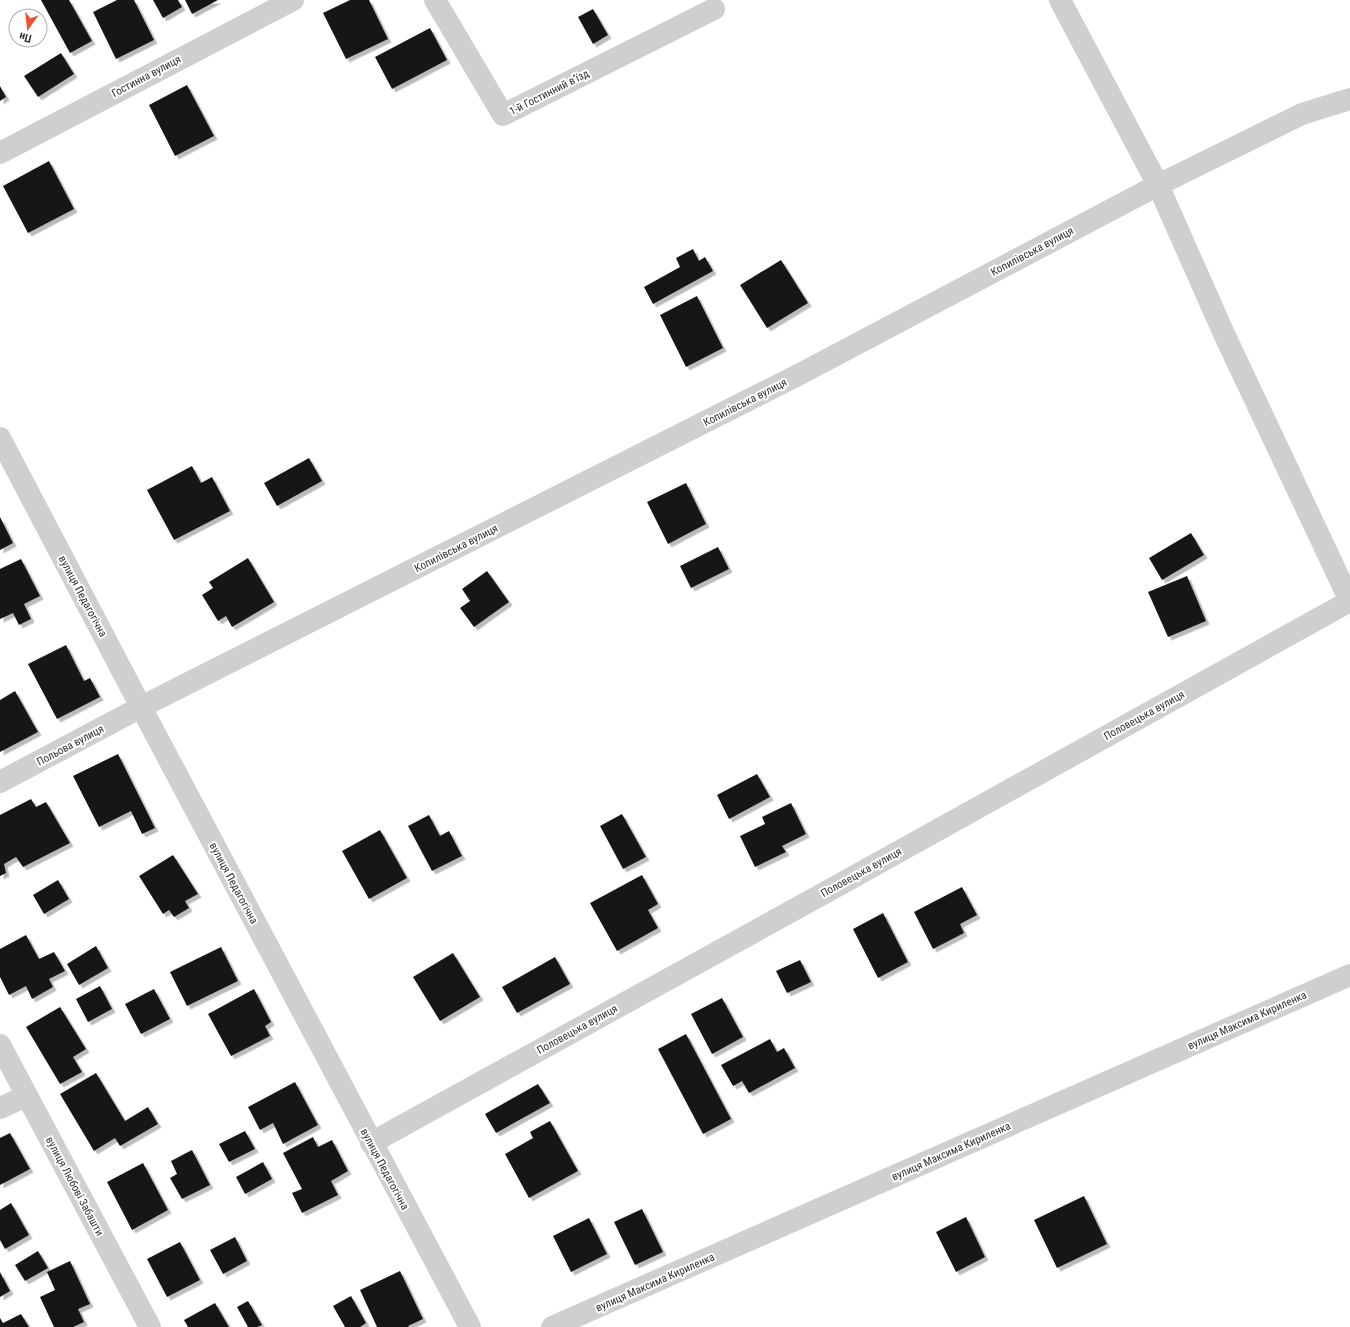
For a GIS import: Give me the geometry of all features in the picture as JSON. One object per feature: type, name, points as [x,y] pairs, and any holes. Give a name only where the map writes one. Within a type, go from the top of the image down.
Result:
[{"type":"street","name":"Гостинна вулиця","points":[[0,153],[293,0]]},
{"type":"street","name":"1-й Гостинний вʼїзд","points":[[435,0],[503,115],[714,9]]},
{"type":"street","points":[[1060,0],[1158,185],[1225,336],[1350,601]]},
{"type":"street","name":"Копилівська вулиця","points":[[141,708],[800,374],[1158,185],[1302,114],[1350,98]]},
{"type":"street","name":"вулиця Педагогічна","points":[[3,451],[470,1327]]},
{"type":"street","name":"Половецька вулиця","points":[[371,1143],[1350,601]]},
{"type":"street","name":"Польова вулиця","points":[[0,782],[141,708]]},
{"type":"street","name":"вулиця Максима Кириленка","points":[[552,1327],[1350,975]]},
{"type":"street","name":"вулиця Любові Забашти","points":[[0,1045],[150,1327]]},
{"type":"street","points":[[0,1108],[26,1096]]},
{"type":"building","points":[[41,0],[69,0],[92,41],[70,53],[48,13],[48,8],[45,8]]},
{"type":"building","points":[[117,0],[134,0],[154,40],[116,59],[93,12]]},
{"type":"building","points":[[153,0],[178,0],[182,7],[163,18]]},
{"type":"building","points":[[185,0],[218,0],[192,14]]},
{"type":"building","points":[[350,0],[369,0],[388,39],[346,59],[323,13]]},
{"type":"building","points":[[593,9],[608,35],[593,44],[578,17]]},
{"type":"building","points":[[430,28],[447,60],[392,89],[375,57]]},
{"type":"building","points":[[61,53],[74,74],[38,97],[24,76]]},
{"type":"building","points":[[187,85],[214,136],[175,156],[149,105]]},
{"type":"building","points":[[0,86],[6,97],[0,101]]},
{"type":"building","points":[[49,161],[74,209],[28,233],[3,186]]},
{"type":"building","points":[[693,249],[699,261],[705,257],[713,271],[653,304],[644,287],[680,267],[676,258]]},
{"type":"building","points":[[781,260],[808,303],[767,328],[740,285]]},
{"type":"building","points":[[697,296],[723,348],[686,367],[660,315]]},
{"type":"building","points":[[309,458],[322,481],[277,506],[264,483]]},
{"type":"building","points":[[192,466],[201,483],[212,477],[230,511],[174,540],[147,490]]},
{"type":"building","points":[[686,483],[706,524],[668,544],[647,502]]},
{"type":"building","points":[[0,517],[13,543],[0,550]]},
{"type":"building","points":[[1191,533],[1204,555],[1162,580],[1149,558]]},
{"type":"building","points":[[718,547],[729,569],[691,588],[680,566]]},
{"type":"building","points":[[248,558],[274,602],[232,627],[226,616],[218,621],[202,595],[213,588],[209,582]]},
{"type":"building","points":[[21,559],[40,596],[24,604],[31,619],[19,625],[13,613],[0,619],[0,569]]},
{"type":"building","points":[[487,571],[509,602],[474,627],[460,608],[470,601],[462,589]]},
{"type":"building","points":[[1187,576],[1206,621],[1168,637],[1148,592]]},
{"type":"building","points":[[66,645],[84,681],[90,678],[100,697],[57,719],[28,664]]},
{"type":"building","points":[[15,691],[38,732],[0,752],[0,700]]},
{"type":"building","points":[[118,754],[155,828],[142,834],[131,811],[99,827],[73,776]]},
{"type":"building","points":[[757,774],[770,797],[729,819],[717,795]]},
{"type":"building","points":[[31,799],[36,807],[46,802],[70,843],[23,867],[16,857],[4,864],[6,873],[0,876],[0,815]]},
{"type":"building","points":[[791,803],[806,834],[782,846],[786,852],[755,867],[740,836],[765,824],[762,817]]},
{"type":"building","points":[[622,814],[646,857],[623,869],[600,826]]},
{"type":"building","points":[[429,815],[440,836],[449,831],[462,856],[432,871],[408,826]]},
{"type":"building","points":[[380,830],[407,878],[369,899],[342,851]]},
{"type":"building","points":[[173,855],[198,894],[185,901],[189,908],[174,917],[169,910],[163,914],[139,876]]},
{"type":"building","points":[[642,875],[658,904],[648,910],[658,928],[617,951],[590,903]]},
{"type":"building","points":[[58,880],[69,899],[44,914],[33,895]]},
{"type":"building","points":[[962,887],[977,915],[960,924],[964,933],[933,949],[914,912]]},
{"type":"building","points":[[883,913],[908,962],[878,978],[853,929]]},
{"type":"building","points":[[26,935],[39,959],[54,952],[65,971],[49,979],[53,987],[32,999],[26,986],[9,995],[0,977],[0,949]]},
{"type":"building","points":[[96,946],[108,968],[79,985],[67,964]]},
{"type":"building","points":[[221,947],[238,981],[187,1006],[170,972]]},
{"type":"building","points":[[453,953],[480,997],[440,1021],[413,977]]},
{"type":"building","points":[[555,957],[570,984],[517,1013],[502,987]]},
{"type":"building","points":[[800,960],[811,982],[787,993],[776,971]]},
{"type":"building","points":[[100,986],[112,1009],[88,1022],[76,999]]},
{"type":"building","points":[[154,989],[170,1019],[141,1034],[125,1004]]},
{"type":"building","points":[[254,989],[271,1022],[265,1026],[270,1036],[231,1056],[208,1014]]},
{"type":"building","points":[[722,998],[743,1037],[712,1054],[691,1014]]},
{"type":"building","points":[[60,1007],[86,1049],[73,1057],[82,1072],[60,1084],[26,1027]]},
{"type":"building","points":[[686,1034],[731,1119],[703,1134],[658,1049]]},
{"type":"building","points":[[770,1039],[777,1052],[784,1048],[795,1068],[749,1093],[742,1081],[733,1086],[721,1065]]},
{"type":"building","points":[[96,1073],[125,1121],[148,1107],[158,1124],[120,1146],[115,1138],[94,1151],[60,1094]]},
{"type":"building","points":[[295,1082],[318,1125],[283,1144],[273,1123],[260,1130],[248,1107]]},
{"type":"building","points":[[538,1084],[550,1103],[496,1133],[485,1114]]},
{"type":"building","points":[[550,1121],[578,1171],[529,1198],[505,1154],[533,1138],[530,1132]]},
{"type":"building","points":[[245,1131],[255,1149],[229,1162],[219,1144]]},
{"type":"building","points":[[10,1133],[30,1169],[0,1185],[0,1138]]},
{"type":"building","points":[[313,1137],[318,1147],[332,1140],[348,1171],[331,1181],[338,1195],[302,1213],[292,1193],[302,1189],[283,1153]]},
{"type":"building","points":[[192,1150],[210,1185],[182,1199],[170,1178],[177,1174],[171,1161]]},
{"type":"building","points":[[263,1162],[272,1179],[245,1194],[236,1177]]},
{"type":"building","points":[[143,1163],[168,1210],[132,1230],[107,1182]]},
{"type":"building","points":[[1084,1196],[1107,1244],[1057,1268],[1034,1220]]},
{"type":"building","points":[[11,1203],[29,1235],[5,1249],[0,1240],[0,1210]]},
{"type":"building","points":[[642,1209],[663,1252],[635,1265],[614,1222]]},
{"type":"building","points":[[966,1217],[985,1257],[956,1272],[936,1232]]},
{"type":"building","points":[[589,1218],[607,1254],[571,1272],[553,1236]]},
{"type":"building","points":[[235,1237],[247,1261],[223,1274],[210,1250]]},
{"type":"building","points":[[180,1242],[200,1280],[167,1297],[147,1259]]},
{"type":"building","points":[[38,1251],[48,1268],[25,1281],[15,1265]]},
{"type":"building","points":[[70,1261],[90,1304],[78,1309],[84,1322],[73,1327],[54,1327],[40,1297],[55,1290],[47,1272]]},
{"type":"building","points":[[400,1271],[423,1319],[408,1326],[409,1327],[377,1327],[360,1290]]},
{"type":"building","points":[[0,1272],[10,1291],[0,1297]]},
{"type":"building","points":[[351,1296],[366,1323],[360,1327],[345,1327],[333,1306]]},
{"type":"building","points":[[248,1301],[262,1325],[257,1327],[248,1327],[237,1307]]},
{"type":"building","points":[[215,1303],[229,1327],[188,1327],[184,1320]]},
{"type":"building","points":[[21,1314],[29,1327],[0,1327],[0,1318],[3,1323]]}]
